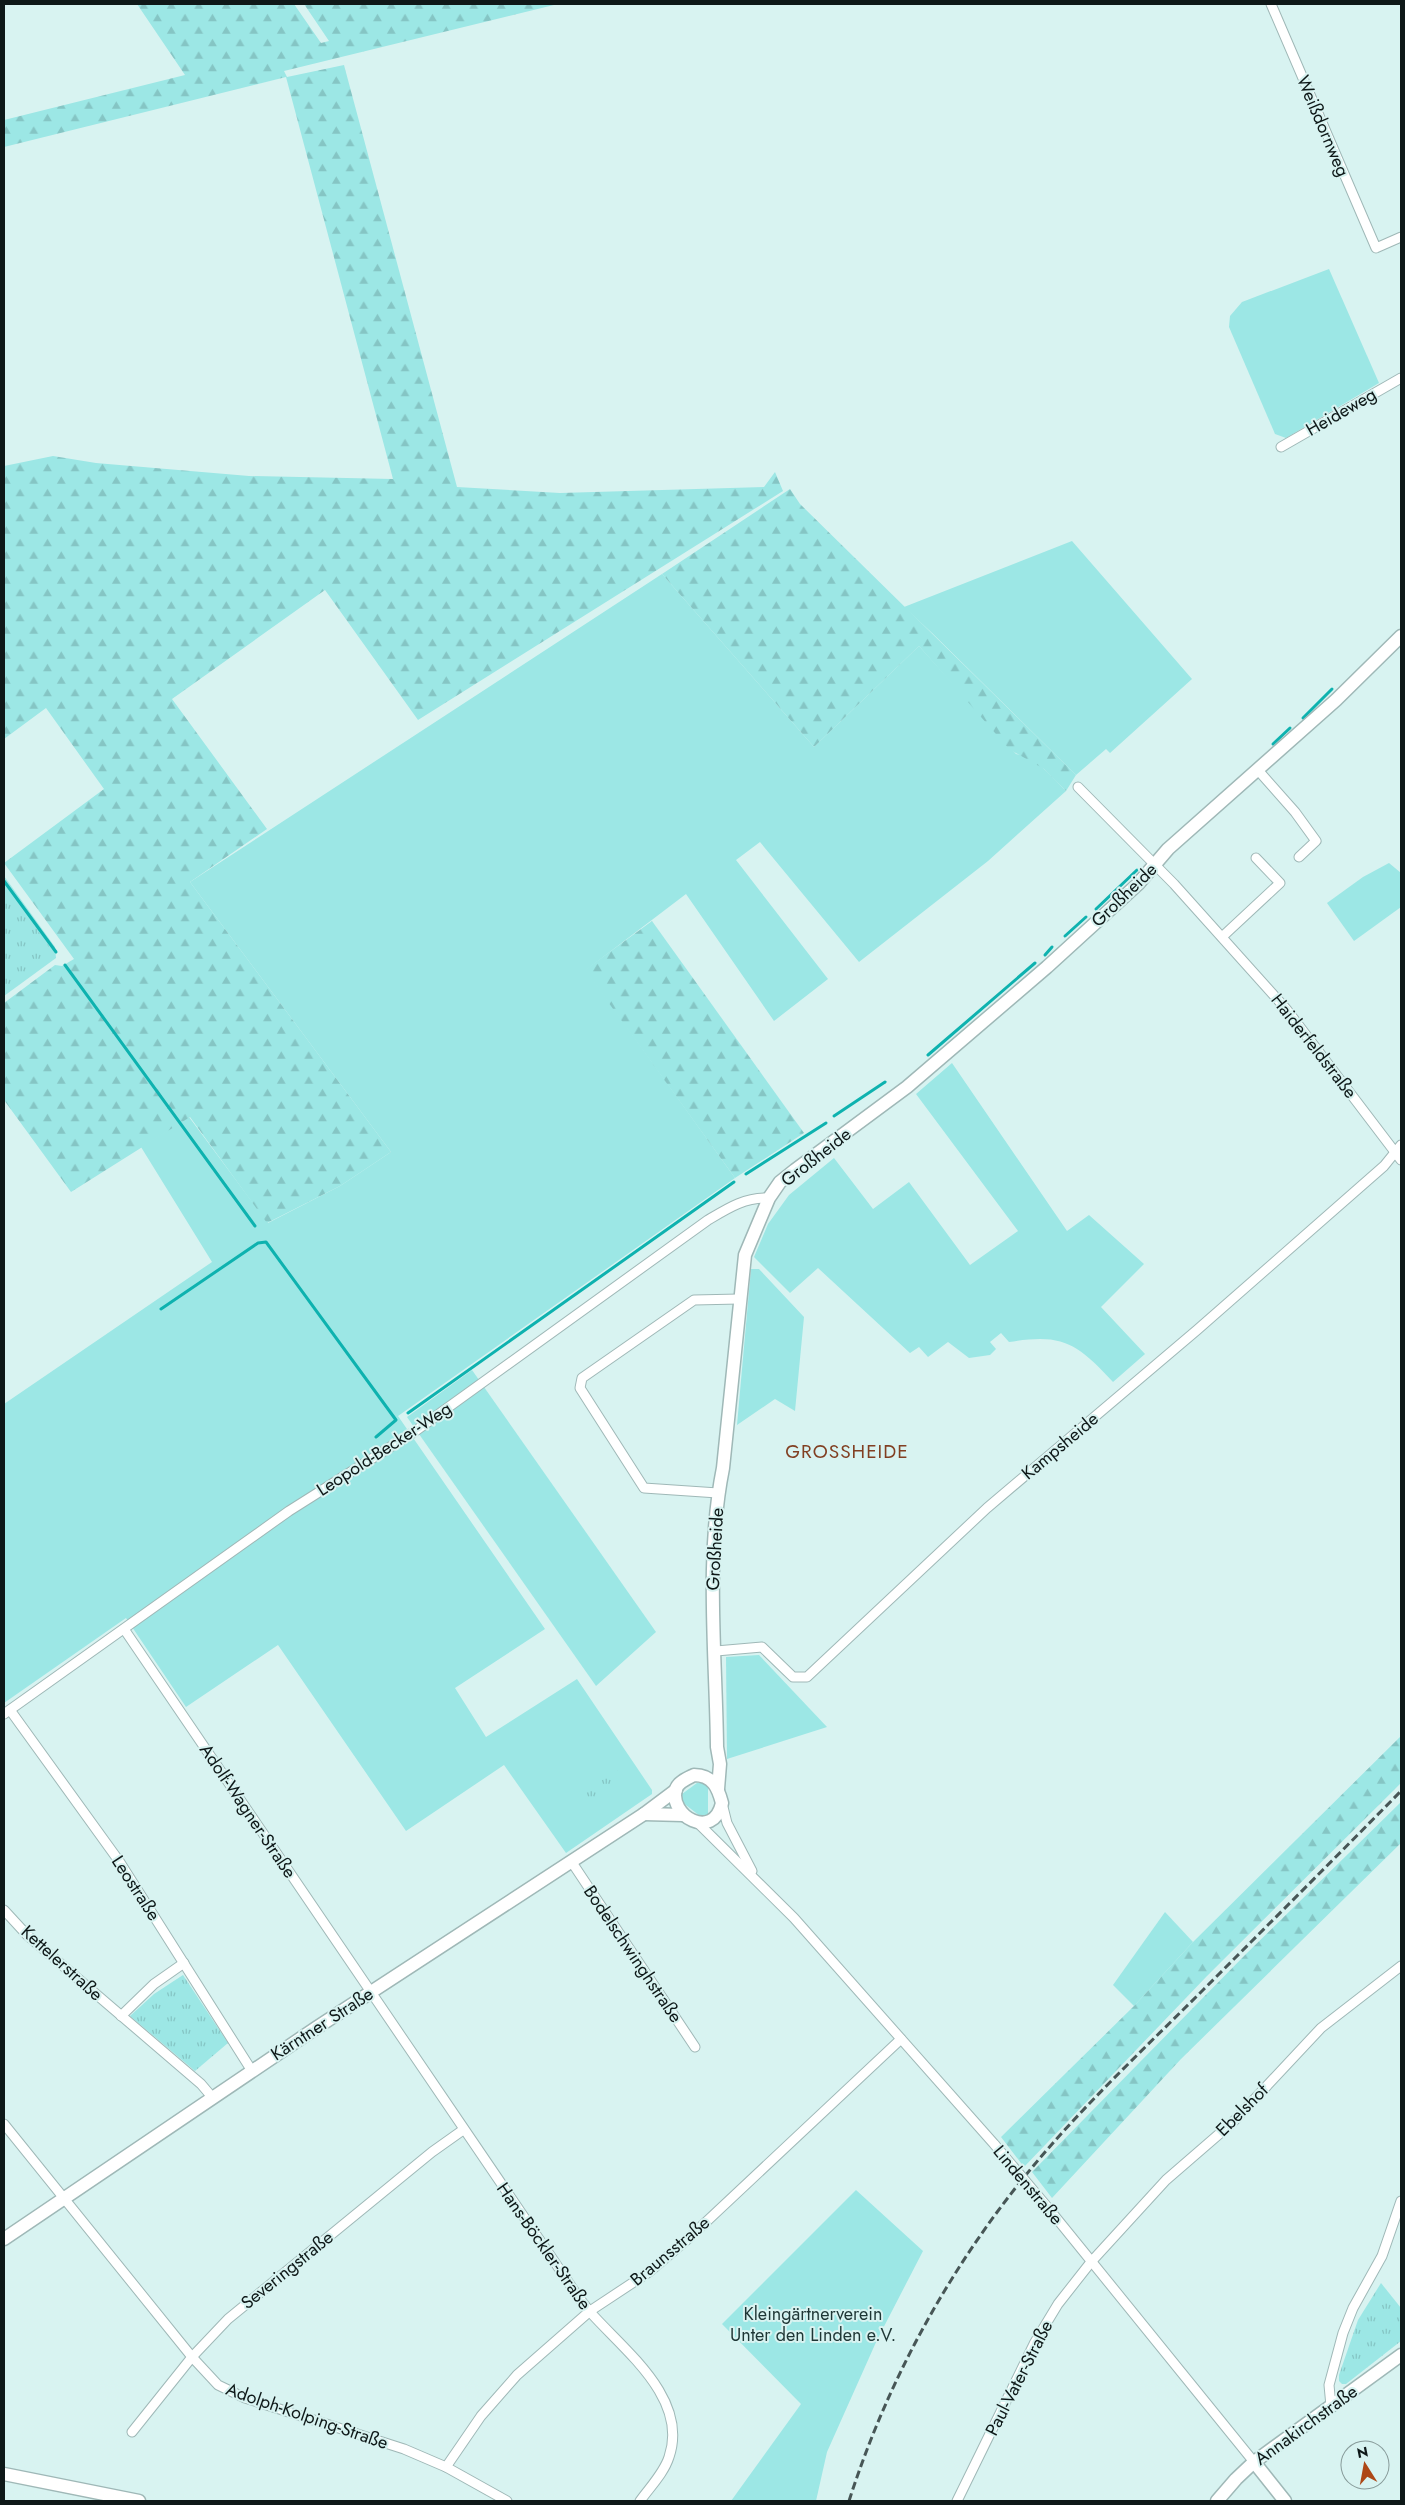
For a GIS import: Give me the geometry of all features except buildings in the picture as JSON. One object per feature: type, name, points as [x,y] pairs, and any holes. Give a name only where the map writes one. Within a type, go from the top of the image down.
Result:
[{"type":"street","name":"Weißdornweg","points":[[1271,4],[1376,248],[1401,237]]},
{"type":"street","name":"Heideweg","points":[[1281,446],[1401,378]]},
{"type":"street","name":"Großheide","points":[[718,1789],[720,1764],[717,1747],[716,1651],[712,1602],[718,1493],[723,1468],[744,1256],[769,1198],[780,1182],[907,1088],[1067,950],[1156,865],[1168,849],[1336,700],[1401,636]]},
{"type":"street","points":[[1257,769],[1295,812],[1316,841],[1299,857]]},
{"type":"street","name":"Haiderfeldstraße","points":[[1078,787],[1156,865],[1287,1010],[1399,1152]]},
{"type":"street","points":[[1222,937],[1280,883],[1256,858]]},
{"type":"street","name":"Kampsheide","points":[[716,1651],[762,1647],[770,1652],[793,1677],[807,1677],[987,1508],[1197,1330],[1399,1152]]},
{"type":"street","name":"Leopold-Becker-Weg","points":[[7,1712],[288,1510],[414,1432],[708,1220],[732,1206],[753,1197],[769,1198]]},
{"type":"street","points":[[718,1493],[644,1488],[580,1388],[582,1378],[694,1300],[739,1299]]},
{"type":"street","name":"Adolf-Wagner-Straße","points":[[124,1629],[371,1992]]},
{"type":"street","name":"Leostraße","points":[[7,1712],[119,1861],[252,2072]]},
{"type":"street","name":"Großheide","points":[[702,1775],[714,1762],[717,1747]]},
{"type":"street","points":[[644,1814],[683,1815],[699,1824],[708,1823],[715,1819],[722,1803],[718,1789],[711,1779],[702,1775],[694,1775],[687,1778],[676,1790],[676,1801],[683,1815]]},
{"type":"street","name":"Kärntner Straße","points":[[4,2239],[212,2097],[644,1814],[676,1790]]},
{"type":"street","name":"Lindenstraße","points":[[722,1803],[727,1823],[734,1839],[758,1880]]},
{"type":"street","name":"Lindenstraße","points":[[699,1824],[758,1880],[995,2145],[1285,2501]]},
{"type":"street","name":"Bodelschwinghstraße","points":[[571,1861],[695,2047]]},
{"type":"street","name":"Kettelerstraße","points":[[4,1910],[28,1935],[201,2084],[212,2097]]},
{"type":"street","points":[[121,2016],[154,1984],[184,1963]]},
{"type":"street","name":"Ebelshof","points":[[1091,2262],[1166,2180],[1232,2122],[1321,2028],[1401,1966]]},
{"type":"street","name":"Hans-Böckler-Straße","points":[[371,1992],[463,2130],[590,2311],[655,2384],[668,2407],[672,2431],[670,2456],[661,2473],[640,2501]]},
{"type":"street","name":"Braunsstraße","points":[[446,2467],[481,2416],[517,2375],[590,2311],[649,2272],[690,2237],[901,2039]]},
{"type":"street","name":"Adolph-Kolping-Straße","points":[[4,2124],[192,2357],[218,2385],[245,2398],[356,2431],[446,2467],[507,2501]]},
{"type":"street","name":"Severingstraße","points":[[132,2432],[192,2357],[228,2319],[432,2152],[463,2130]]},
{"type":"street","points":[[1331,2406],[1329,2385],[1343,2333],[1382,2256],[1401,2201]]},
{"type":"street","name":"Paul-Vater-Straße","points":[[957,2501],[1035,2342],[1058,2304],[1091,2262]]},
{"type":"street","name":"Annakirchstraße","points":[[1218,2501],[1236,2479],[1254,2462],[1401,2355]]},
{"type":"street","points":[[4,2474],[138,2501]]},
{"type":"green space","points":[[137,4],[294,4],[321,43],[329,41],[304,4],[558,4],[284,71],[287,77],[344,65],[457,487],[560,493],[764,487],[775,472],[783,491],[418,720],[325,590],[172,699],[267,829],[190,882],[391,1152],[340,1186],[267,1223],[190,1117],[71,1192],[4,1100],[4,1003],[55,965],[62,966],[74,959],[4,863],[104,789],[46,708],[4,739],[4,466],[53,456],[96,463],[249,476],[393,479],[286,77],[4,147],[4,120],[185,75]]},
{"type":"green space","points":[[1329,269],[1379,383],[1286,438],[1275,434],[1229,327],[1230,316],[1242,302]]},
{"type":"green space","points":[[790,489],[800,504],[1076,775],[1066,791],[1044,769],[1009,749],[919,646],[814,747],[662,574]]},
{"type":"green space","points":[[1072,541],[1192,679],[1110,753],[1106,749],[1076,775],[904,607]]},
{"type":"green space","points":[[662,574],[814,747],[919,646],[1016,754],[1037,763],[1066,791],[988,861],[859,962],[760,842],[736,860],[828,979],[774,1021],[686,894],[586,970],[735,1178],[398,1416],[545,1629],[455,1688],[486,1737],[577,1679],[652,1790],[652,1794],[566,1853],[504,1765],[406,1831],[278,1645],[186,1707],[126,1618],[4,1703],[4,1404],[212,1262],[141,1147],[189,1117],[268,1223],[340,1186],[391,1152],[190,882]]},
{"type":"green space","points":[[1389,863],[1401,873],[1401,907],[1354,941],[1327,903],[1363,877]]},
{"type":"green space","points":[[4,876],[55,947],[56,958],[4,996]]},
{"type":"green space","points":[[4,884],[51,949],[52,956],[4,992]]},
{"type":"green space","points":[[652,921],[804,1133],[735,1178],[585,970]]},
{"type":"green space","points":[[952,1063],[1067,1231],[1089,1215],[1144,1264],[1101,1307],[1145,1354],[1113,1382],[1079,1350],[1056,1340],[1043,1339],[1009,1342],[1001,1333],[990,1342],[996,1349],[990,1355],[969,1358],[948,1342],[928,1357],[919,1347],[910,1353],[818,1268],[790,1293],[754,1257],[768,1224],[789,1195],[834,1158],[873,1209],[909,1182],[970,1265],[1018,1231],[916,1094]]},
{"type":"green space","points":[[751,1269],[759,1269],[804,1317],[795,1411],[775,1399],[737,1425]]},
{"type":"green space","points":[[472,1370],[656,1632],[596,1686],[407,1417]]},
{"type":"green space","points":[[759,1655],[827,1727],[727,1759],[726,1657]]},
{"type":"green space","points":[[1401,1736],[1401,1783],[1207,1976],[1024,2167],[1001,2137],[1134,2006],[1193,1942]]},
{"type":"green space","points":[[617,1770],[626,1785],[589,1809],[579,1795]]},
{"type":"green space","points":[[697,1783],[705,1783],[708,1788],[708,1818],[700,1816],[682,1802],[682,1794]]},
{"type":"green space","points":[[1401,1802],[1401,1843],[1181,2059],[1052,2198],[1032,2172],[1245,1955]]},
{"type":"green space","points":[[1165,1912],[1193,1942],[1134,2006],[1113,1985]]},
{"type":"green space","points":[[183,1975],[228,2043],[195,2071],[130,2016],[154,1994]]},
{"type":"green space","name":"Kleingärtnerverein Unter den Linden e.V.","points":[[856,2190],[923,2251],[877,2340],[827,2452],[816,2501],[731,2501],[801,2404],[722,2324]]},
{"type":"green space","points":[[1381,2283],[1401,2308],[1401,2341],[1346,2384],[1342,2384],[1339,2381],[1339,2375],[1358,2320]]},
{"type":"waterway","points":[[1303,718],[1332,689]]},
{"type":"waterway","points":[[1273,744],[1290,728]]},
{"type":"waterway","points":[[1096,909],[1137,870]]},
{"type":"waterway","points":[[4,881],[56,952]]},
{"type":"waterway","points":[[1065,936],[1086,917]]},
{"type":"waterway","points":[[1045,955],[1052,947]]},
{"type":"waterway","points":[[928,1055],[1035,963]]},
{"type":"waterway","points":[[65,965],[255,1226]]},
{"type":"waterway","points":[[834,1116],[885,1082]]},
{"type":"waterway","points":[[746,1174],[826,1123]]},
{"type":"waterway","points":[[408,1413],[734,1182]]},
{"type":"waterway","points":[[161,1309],[258,1243],[266,1242],[396,1420],[376,1437]]},
{"type":"railway","points":[[849,2501],[881,2415],[920,2333],[943,2293],[993,2217],[1042,2155],[1110,2082],[1401,1791]]},
{"type":"district","name":"GROSSHEIDE","points":[[847,1451]]}]
